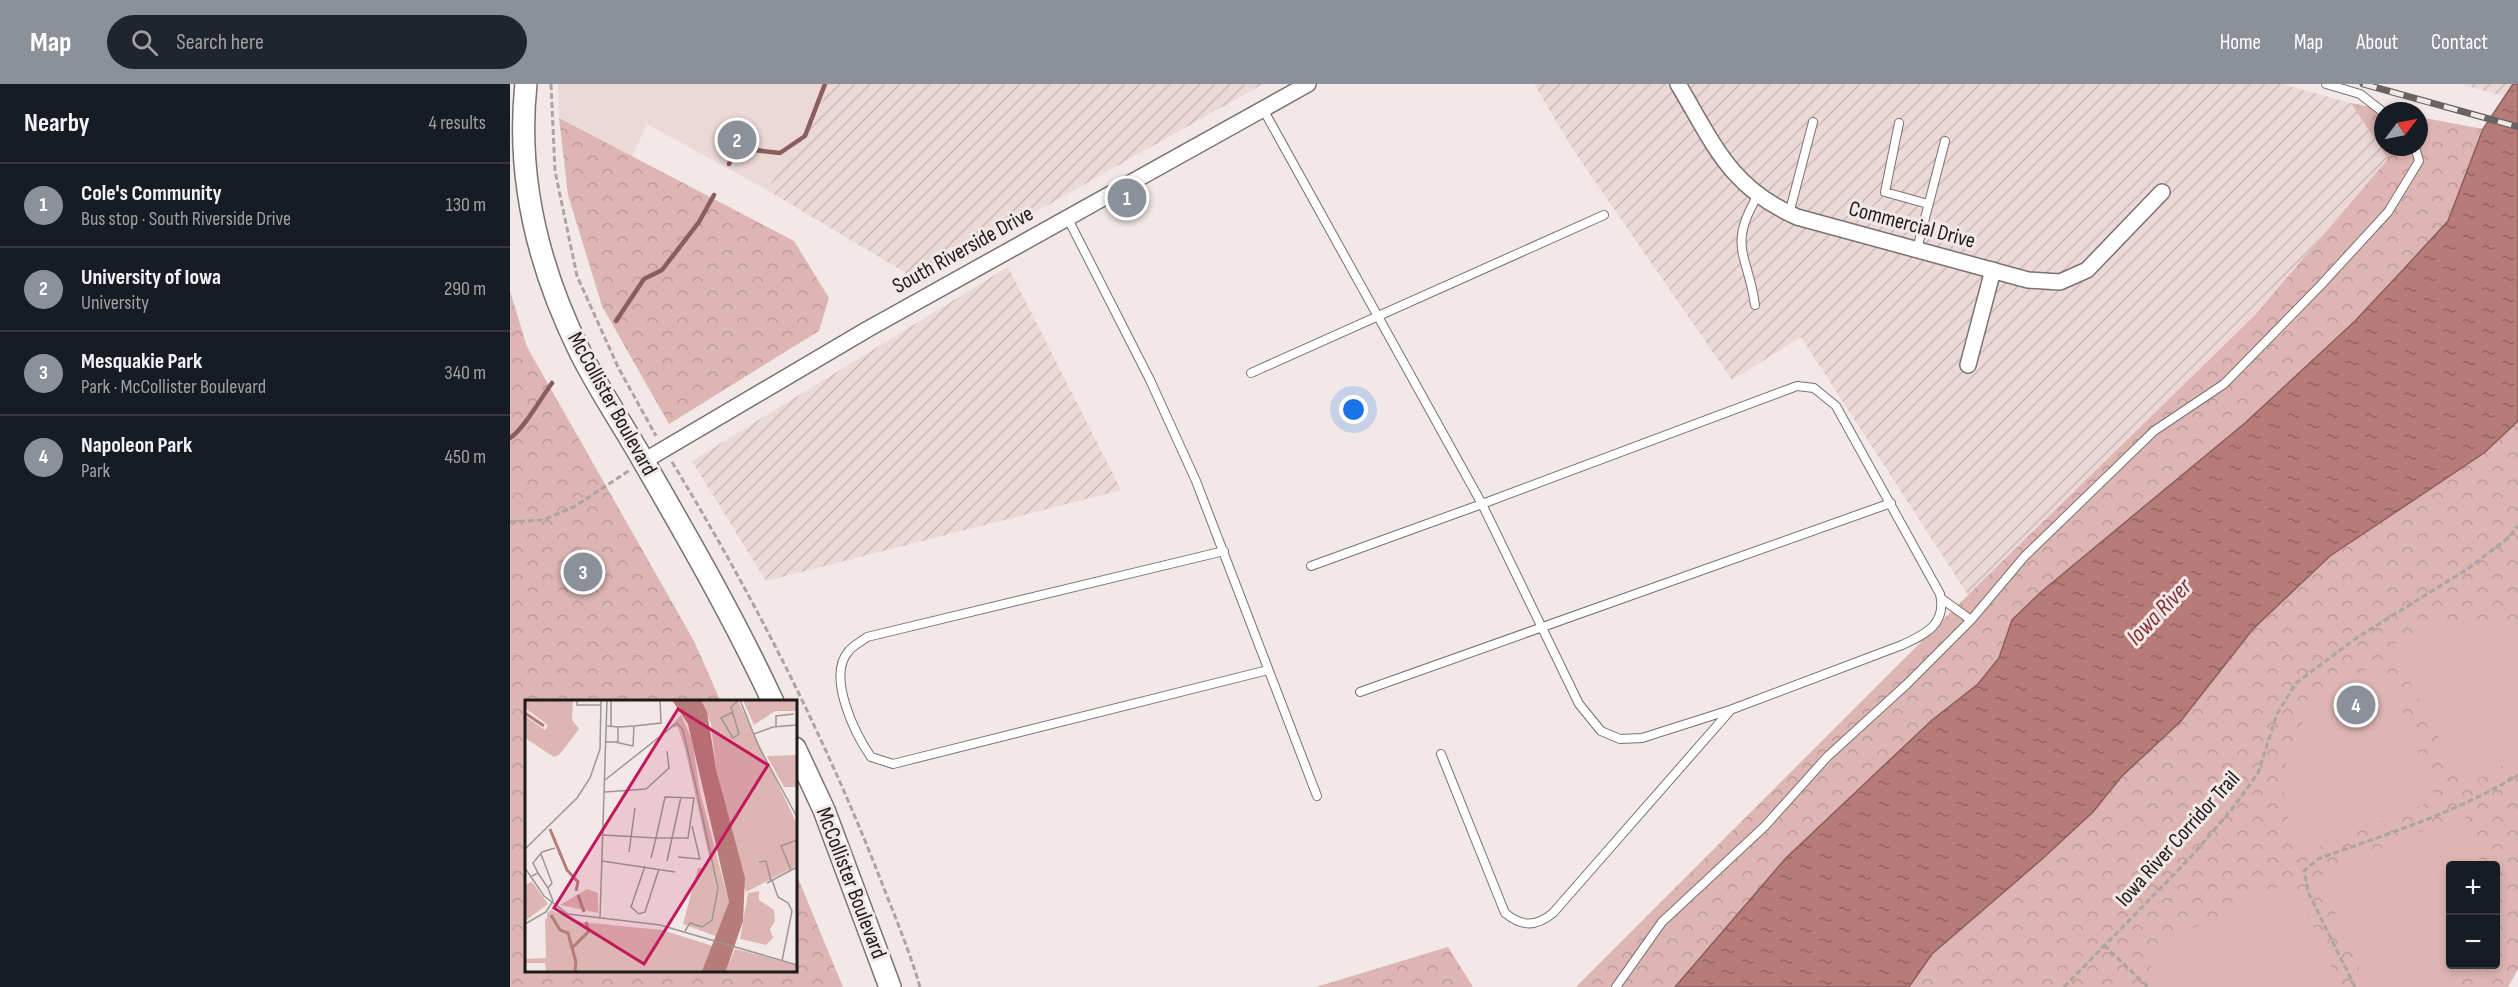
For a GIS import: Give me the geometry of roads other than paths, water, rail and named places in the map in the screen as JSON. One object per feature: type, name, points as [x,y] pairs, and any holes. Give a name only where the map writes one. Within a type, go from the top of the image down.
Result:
[{"type":"main road","name":"McCollister Boulevard","points":[[526,84],[523,109],[524,156],[530,207],[543,262],[559,305],[580,352],[644,461],[772,700]]},
{"type":"main road","name":"McCollister Boulevard","points":[[796,750],[824,810],[890,987]]},
{"type":"street","name":"South Riverside Drive","points":[[644,461],[868,329],[1308,84]]},
{"type":"street","name":"Commercial Drive","points":[[1678,84],[1728,168],[1758,195],[1789,213],[2044,283],[2073,278],[2093,264],[2162,192]]},
{"type":"street","points":[[1968,365],[1993,270]]},
{"type":"lane","points":[[2326,84],[2360,93],[2374,105]]},
{"type":"lane","points":[[1263,109],[1482,504],[1579,704],[1601,731],[1620,739],[1642,738],[1730,710],[1902,645],[1927,633],[1941,616],[1942,599]]},
{"type":"lane","points":[[1789,213],[1814,122]]},
{"type":"lane","points":[[1899,123],[1884,192],[1928,204]]},
{"type":"lane","points":[[1917,249],[1945,141]]},
{"type":"lane","points":[[1616,987],[1662,922],[1765,826],[1827,757],[1907,684],[1971,620],[2024,557],[2154,431],[2224,384],[2320,286],[2388,212],[2419,161],[2418,156]]},
{"type":"lane","points":[[1755,305],[1740,240],[1744,220],[1758,195]]},
{"type":"lane","points":[[1251,373],[1604,215]]},
{"type":"lane","points":[[1067,217],[1169,420],[1224,551],[1317,796]]},
{"type":"lane","points":[[1311,566],[1797,386],[1814,388],[1836,406],[1942,599],[1971,620]]},
{"type":"lane","points":[[1360,692],[1891,503]]},
{"type":"lane","points":[[1224,551],[867,637],[847,652],[840,676],[851,725],[871,757],[893,764],[1268,670]]},
{"type":"lane","points":[[1441,754],[1505,913],[1516,922],[1529,925],[1542,922],[1553,913],[1730,710]]},
{"type":"water","name":"Iowa River","points":[[2513,84],[2518,84],[2518,421],[2484,453],[2330,556],[2253,629],[2180,722],[2122,776],[2093,812],[1932,954],[1909,987],[1675,987],[1786,858],[1931,721],[1978,684],[1999,658],[2012,620],[2041,592],[2245,423],[2354,322],[2401,272],[2448,221],[2483,129]]},
{"type":"waterway","points":[[729,164],[737,148],[780,153],[805,136],[825,84]]},
{"type":"waterway","points":[[616,321],[644,279],[662,270],[699,222],[714,195]]},
{"type":"waterway","points":[[510,438],[526,421],[552,383]]},
{"type":"railway","points":[[2363,84],[2518,127]]},
{"type":"place","name":"University of Iowa","points":[[737,140]]},
{"type":"place","name":"Cole's Community","points":[[1127,198]]},
{"type":"place","name":"Mesquakie Park","points":[[583,572]]},
{"type":"place","name":"Napoleon Park","points":[[2356,705]]}]
